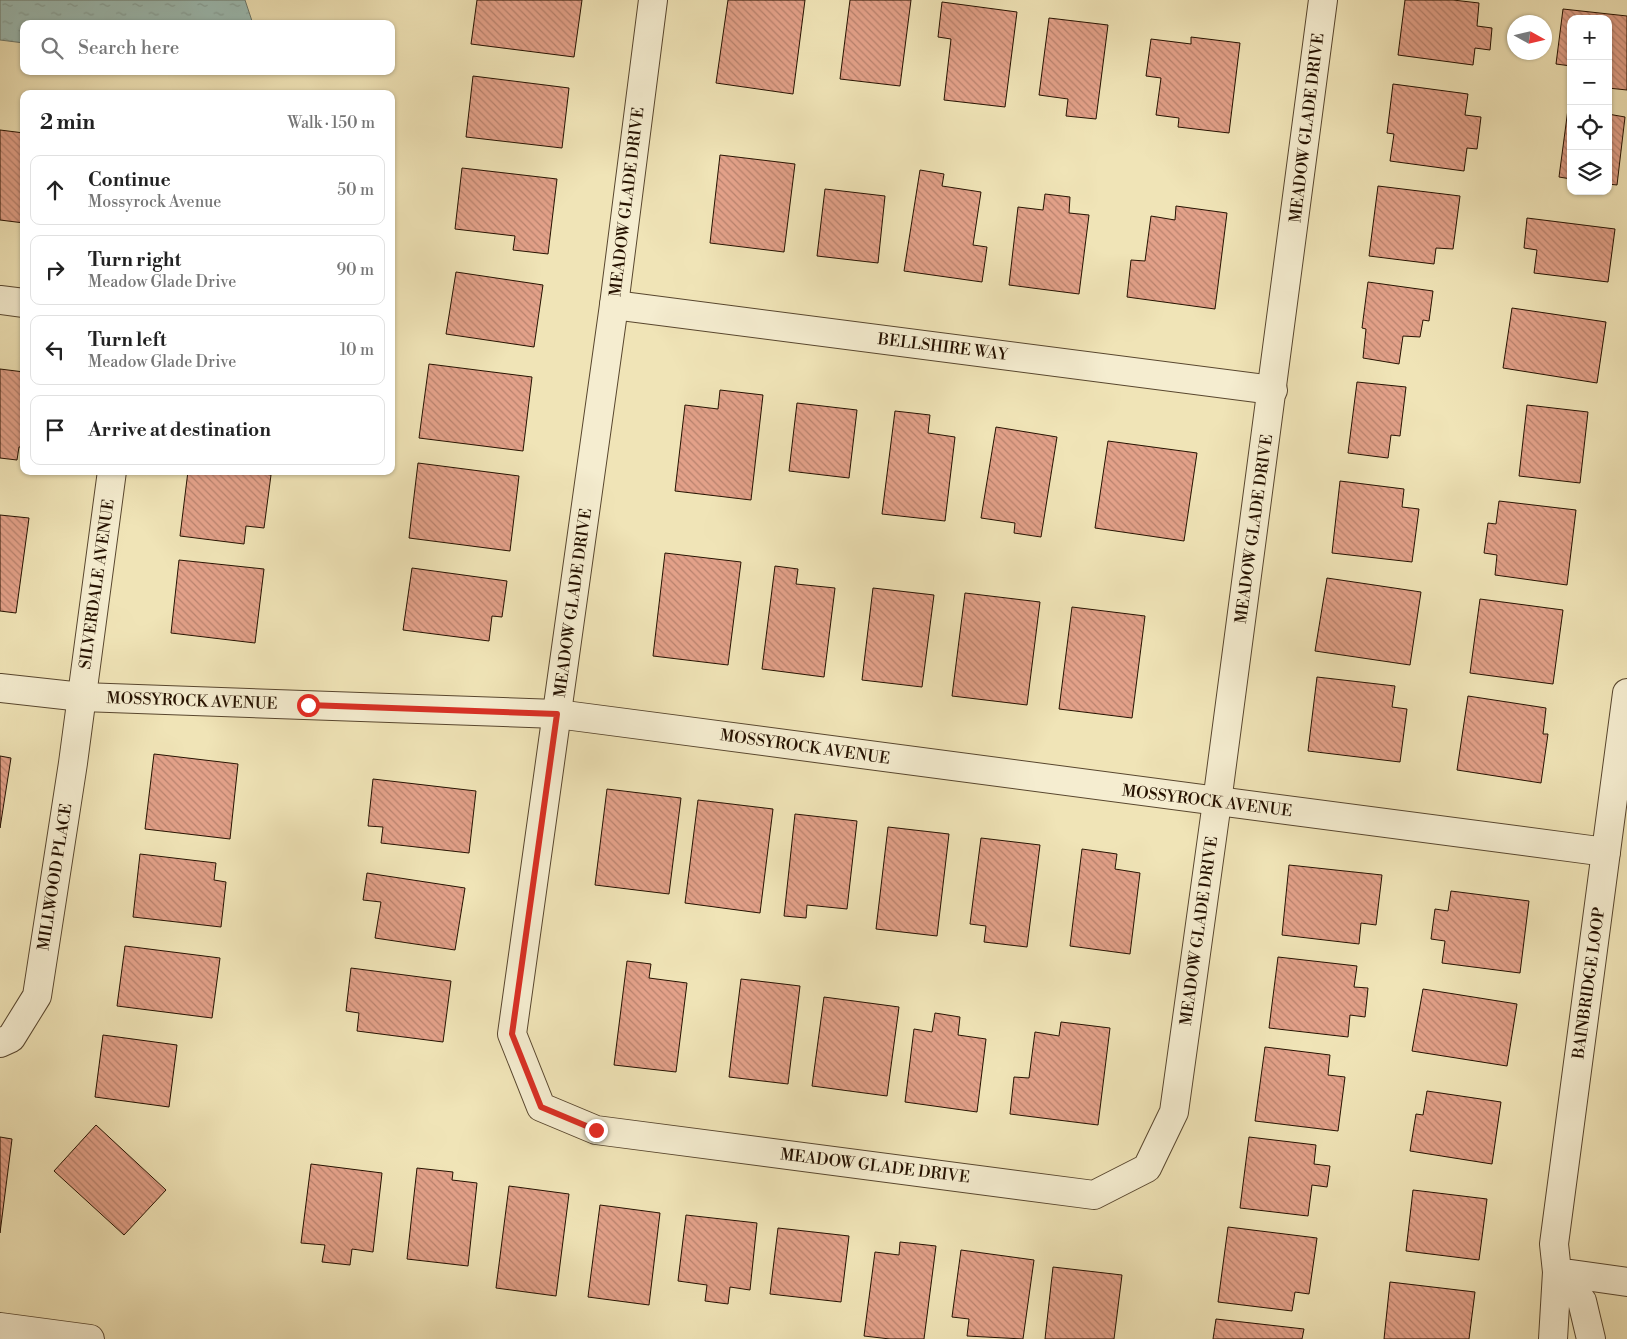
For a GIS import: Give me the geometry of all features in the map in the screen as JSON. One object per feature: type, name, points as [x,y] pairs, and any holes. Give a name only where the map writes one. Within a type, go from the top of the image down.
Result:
[{"type":"street","name":"MEADOW GLADE DRIVE","points":[[654,0],[614,305],[512,1034],[541,1107],[596,1130],[1094,1195],[1147,1168],[1174,1112],[1273,390],[1324,0]]},
{"type":"street","points":[[0,300],[20,302]]},
{"type":"street","name":"BELLSHIRE WAY","points":[[614,305],[1273,390]]},
{"type":"street","name":"SILVERDALE AVENUE","points":[[82,697],[111,475]]},
{"type":"street","name":"MOSSYROCK AVENUE","points":[[0,688],[82,697],[557,714],[1606,852]]},
{"type":"street","name":"BAINBRIDGE LOOP","points":[[1553,1339],[1557,1272],[1554,1244],[1627,693]]},
{"type":"street","name":"MILLWOOD PLACE","points":[[0,1043],[11,1038],[37,996],[82,697]]},
{"type":"street","points":[[1557,1272],[1627,1282]]},
{"type":"street","points":[[1557,1272],[1582,1301],[1591,1339]]},
{"type":"street","points":[[0,1327],[90,1339]]},
{"type":"water","points":[[0,0],[245,0],[252,20],[20,20],[20,42],[0,40]]},
{"type":"building","points":[[477,0],[582,0],[574,57],[471,44]]},
{"type":"building","points":[[728,0],[805,0],[793,94],[716,83]]},
{"type":"building","points":[[850,0],[911,0],[900,86],[840,79]]},
{"type":"building","points":[[1405,0],[1453,0],[1479,3],[1477,26],[1492,28],[1490,50],[1475,48],[1473,65],[1398,55]]},
{"type":"building","points":[[942,2],[1017,12],[1005,107],[944,100],[951,39],[938,37]]},
{"type":"building","points":[[1563,9],[1627,16],[1627,90],[1612,88],[1612,15],[1567,15],[1567,65],[1556,64]]},
{"type":"building","points":[[1049,18],[1108,25],[1096,119],[1066,116],[1068,99],[1039,95]]},
{"type":"building","points":[[1191,37],[1240,43],[1229,133],[1178,127],[1179,118],[1156,115],[1161,78],[1146,76],[1151,39],[1191,44]]},
{"type":"building","points":[[473,76],[569,88],[562,148],[466,137]]},
{"type":"building","points":[[1393,84],[1468,94],[1465,115],[1481,117],[1477,149],[1467,148],[1464,171],[1390,161],[1394,134],[1387,133]]},
{"type":"building","points":[[1612,115],[1625,117],[1617,185],[1612,184]]},
{"type":"building","points":[[1567,117],[1567,178],[1559,177]]},
{"type":"building","points":[[0,130],[20,132],[20,222],[0,220]]},
{"type":"building","points":[[720,155],[795,164],[784,252],[710,243]]},
{"type":"building","points":[[462,168],[557,179],[548,254],[513,250],[515,236],[455,229]]},
{"type":"building","points":[[920,170],[944,174],[942,186],[981,192],[973,245],[987,247],[982,282],[904,271]]},
{"type":"building","points":[[1378,186],[1460,196],[1453,249],[1436,248],[1434,264],[1369,256]]},
{"type":"building","points":[[825,189],[885,196],[878,263],[817,256]]},
{"type":"building","points":[[1045,194],[1070,197],[1069,213],[1089,215],[1079,294],[1009,285],[1018,207],[1043,210]]},
{"type":"building","points":[[1176,206],[1227,213],[1215,309],[1127,297],[1131,260],[1145,261],[1151,216],[1175,220]]},
{"type":"building","points":[[1527,218],[1615,229],[1608,282],[1534,273],[1537,250],[1524,248]]},
{"type":"building","points":[[456,272],[543,285],[534,347],[446,334]]},
{"type":"building","points":[[1368,282],[1433,291],[1429,321],[1423,320],[1420,337],[1403,336],[1399,364],[1363,358],[1366,329],[1362,328]]},
{"type":"building","points":[[1512,308],[1606,322],[1597,383],[1503,368]]},
{"type":"building","points":[[429,364],[532,377],[523,451],[419,438]]},
{"type":"building","points":[[0,369],[20,372],[20,447],[17,460],[0,458]]},
{"type":"building","points":[[1357,382],[1406,387],[1400,436],[1391,435],[1388,458],[1348,453]]},
{"type":"building","points":[[720,390],[763,395],[751,500],[675,491],[685,405],[718,409]]},
{"type":"building","points":[[797,403],[857,410],[849,478],[789,471]]},
{"type":"building","points":[[1527,405],[1588,412],[1580,483],[1519,476]]},
{"type":"building","points":[[895,411],[930,415],[928,433],[955,437],[945,521],[882,514]]},
{"type":"building","points":[[996,427],[1057,437],[1041,537],[1014,533],[1015,523],[981,518]]},
{"type":"building","points":[[1108,441],[1197,453],[1184,541],[1095,528]]},
{"type":"building","points":[[418,463],[519,476],[510,551],[409,538]]},
{"type":"building","points":[[188,475],[271,475],[264,528],[246,526],[244,544],[180,536]]},
{"type":"building","points":[[1340,481],[1404,489],[1402,507],[1419,509],[1412,562],[1332,553]]},
{"type":"building","points":[[1499,501],[1576,510],[1567,585],[1495,575],[1497,555],[1484,553],[1488,523],[1496,524]]},
{"type":"building","points":[[0,515],[29,518],[16,613],[0,611]]},
{"type":"building","points":[[665,553],[741,562],[728,665],[653,656]]},
{"type":"building","points":[[179,560],[264,569],[255,643],[171,633]]},
{"type":"building","points":[[775,566],[798,569],[796,584],[835,588],[824,677],[762,669]]},
{"type":"building","points":[[412,568],[507,581],[502,617],[492,616],[489,641],[403,630]]},
{"type":"building","points":[[1327,578],[1421,592],[1410,665],[1315,651]]},
{"type":"building","points":[[873,588],[934,595],[922,687],[862,680]]},
{"type":"building","points":[[965,593],[1040,602],[1027,705],[952,696]]},
{"type":"building","points":[[1480,599],[1563,610],[1553,684],[1470,673]]},
{"type":"building","points":[[1072,607],[1145,616],[1132,718],[1059,709]]},
{"type":"building","points":[[1317,677],[1395,686],[1392,707],[1407,709],[1400,762],[1308,751]]},
{"type":"building","points":[[1468,696],[1546,708],[1543,734],[1548,734],[1541,783],[1457,770]]},
{"type":"building","points":[[154,754],[238,764],[230,839],[145,829]]},
{"type":"building","points":[[0,756],[11,758],[0,828]]},
{"type":"building","points":[[373,779],[476,791],[469,853],[381,843],[383,827],[368,826]]},
{"type":"building","points":[[607,789],[681,798],[669,894],[595,885]]},
{"type":"building","points":[[698,800],[773,809],[760,913],[685,903]]},
{"type":"building","points":[[795,814],[857,821],[847,909],[807,905],[806,918],[784,916]]},
{"type":"building","points":[[888,827],[949,834],[937,936],[876,929]]},
{"type":"building","points":[[981,838],[1040,845],[1027,947],[984,942],[986,926],[970,924]]},
{"type":"building","points":[[1082,849],[1117,854],[1115,869],[1140,873],[1130,954],[1070,946]]},
{"type":"building","points":[[140,854],[216,863],[214,880],[226,882],[221,927],[133,917]]},
{"type":"building","points":[[1289,865],[1382,875],[1376,925],[1361,923],[1359,944],[1282,935]]},
{"type":"building","points":[[367,873],[465,888],[455,950],[375,938],[381,902],[363,900]]},
{"type":"building","points":[[1451,891],[1529,901],[1520,973],[1442,963],[1445,941],[1431,939],[1435,909],[1448,911]]},
{"type":"building","points":[[125,946],[220,958],[212,1018],[117,1006]]},
{"type":"building","points":[[1278,957],[1357,966],[1354,987],[1368,988],[1365,1017],[1350,1015],[1348,1037],[1269,1028]]},
{"type":"building","points":[[627,961],[651,964],[649,978],[687,983],[676,1072],[614,1065]]},
{"type":"building","points":[[351,968],[451,981],[443,1042],[357,1031],[359,1013],[346,1011]]},
{"type":"building","points":[[741,979],[800,986],[788,1084],[729,1077]]},
{"type":"building","points":[[1423,989],[1517,1004],[1507,1066],[1412,1051]]},
{"type":"building","points":[[824,997],[899,1007],[887,1096],[812,1086]]},
{"type":"building","points":[[935,1013],[960,1017],[958,1035],[986,1039],[977,1112],[905,1102],[914,1029],[932,1032]]},
{"type":"building","points":[[1061,1022],[1110,1028],[1098,1125],[1010,1114],[1014,1077],[1029,1078],[1035,1032],[1059,1036]]},
{"type":"building","points":[[103,1035],[177,1045],[169,1107],[95,1097]]},
{"type":"building","points":[[1265,1047],[1330,1055],[1328,1075],[1345,1077],[1338,1131],[1255,1121]]},
{"type":"building","points":[[1427,1091],[1501,1102],[1492,1164],[1410,1151],[1416,1114],[1423,1115]]},
{"type":"building","points":[[96,1125],[166,1190],[124,1235],[54,1171]]},
{"type":"building","points":[[0,1137],[12,1139],[0,1233]]},
{"type":"building","points":[[1249,1137],[1316,1145],[1314,1164],[1330,1166],[1327,1187],[1312,1185],[1308,1216],[1240,1208]]},
{"type":"building","points":[[311,1164],[382,1173],[373,1252],[352,1249],[350,1265],[322,1262],[325,1245],[301,1243]]},
{"type":"building","points":[[417,1168],[453,1172],[452,1180],[477,1183],[468,1266],[407,1259]]},
{"type":"building","points":[[509,1186],[569,1194],[556,1296],[496,1288]]},
{"type":"building","points":[[1413,1190],[1487,1199],[1479,1260],[1406,1251]]},
{"type":"building","points":[[600,1205],[660,1213],[649,1305],[588,1297]]},
{"type":"building","points":[[686,1215],[757,1223],[750,1290],[730,1287],[728,1304],[705,1301],[707,1285],[678,1281]]},
{"type":"building","points":[[1228,1227],[1317,1238],[1309,1294],[1295,1292],[1292,1311],[1218,1302]]},
{"type":"building","points":[[778,1228],[849,1236],[841,1302],[770,1294]]},
{"type":"building","points":[[900,1242],[936,1246],[924,1339],[890,1339],[864,1336],[875,1252],[899,1255]]},
{"type":"building","points":[[961,1250],[1034,1260],[1023,1339],[967,1336],[969,1319],[952,1317]]},
{"type":"building","points":[[1053,1267],[1122,1275],[1114,1339],[1045,1339]]},
{"type":"building","points":[[1390,1282],[1475,1292],[1469,1339],[1384,1339]]},
{"type":"building","points":[[1216,1319],[1304,1329],[1302,1339],[1213,1339]]},
{"type":"route","points":[[308,705],[557,714],[512,1034],[541,1107],[596,1130]]}]
